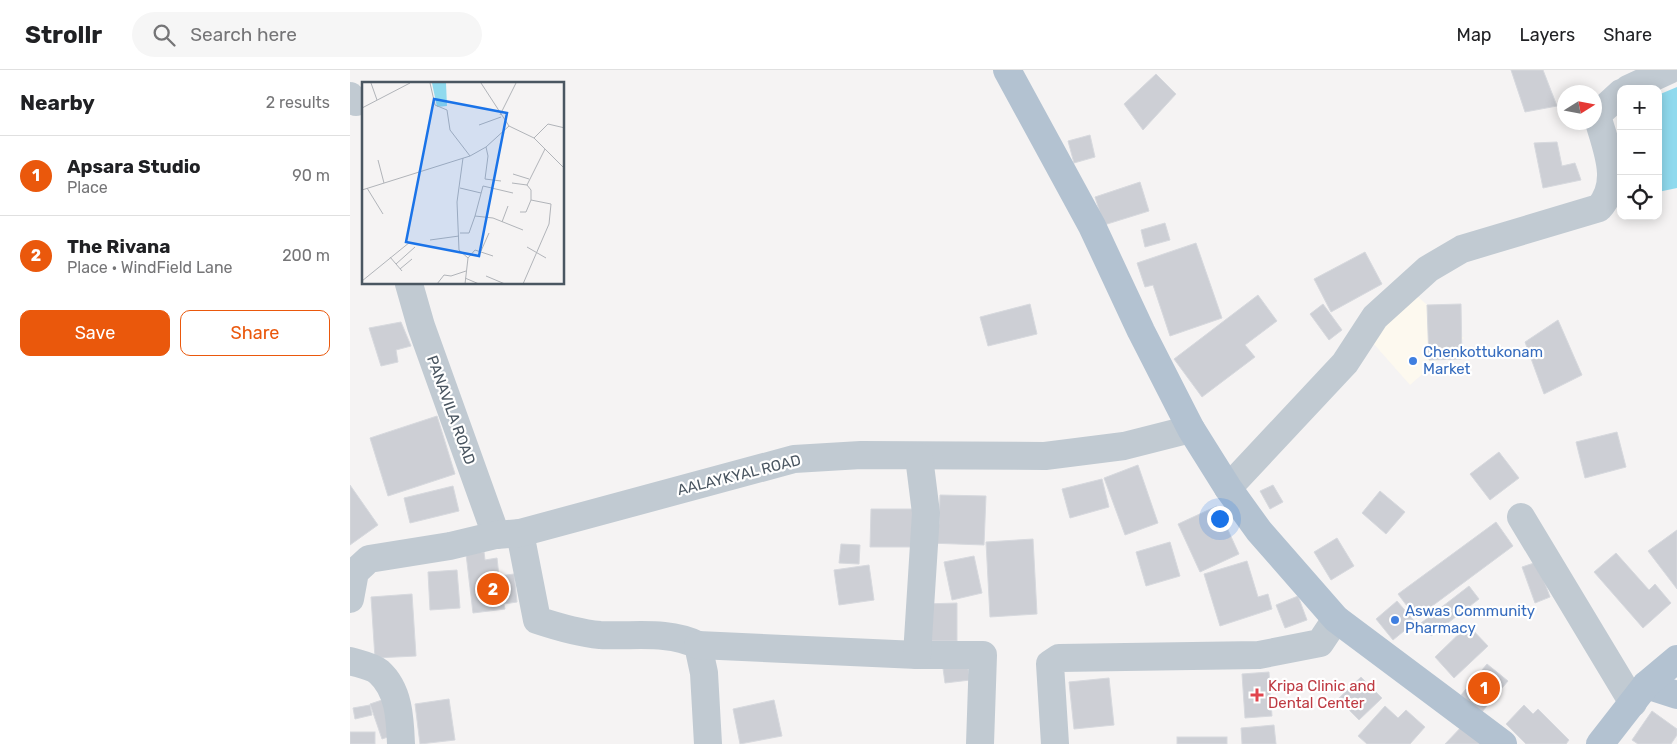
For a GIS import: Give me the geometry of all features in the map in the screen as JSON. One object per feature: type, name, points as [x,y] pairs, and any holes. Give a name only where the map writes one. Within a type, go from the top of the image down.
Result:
[{"type":"main road","points":[[1007,70],[1092,226],[1141,331],[1191,429],[1228,488],[1259,531],[1336,619],[1503,744]]},
{"type":"main road","points":[[1600,744],[1640,694],[1677,659]]},
{"type":"main road","points":[[1640,694],[1677,695]]},
{"type":"street","points":[[1637,85],[1669,70]]},
{"type":"street","points":[[1228,488],[1346,363],[1376,317],[1428,269],[1462,249],[1599,208],[1608,197],[1613,172],[1597,115],[1617,97]]},
{"type":"street","name":"PANAVILA ROAD","points":[[409,285],[421,326],[508,534],[537,620],[569,630],[600,635],[651,634],[686,639],[698,645]]},
{"type":"street","name":"AALAYKYAL ROAD","points":[[350,599],[355,572],[368,559],[450,546],[508,534],[794,458],[1045,456],[1124,446],[1191,429]]},
{"type":"street","points":[[917,655],[926,513],[919,457]]},
{"type":"street","points":[[1521,516],[1640,694]]},
{"type":"street","points":[[1055,744],[1050,664],[1059,658],[1259,655],[1320,643],[1336,619]]},
{"type":"street","points":[[708,744],[704,673],[698,645],[917,655],[983,655],[980,744]]},
{"type":"street","points":[[350,661],[378,671],[389,684],[397,700],[401,744]]},
{"type":"shaded area","name":"Chenkottukonam Market","points":[[1415,294],[1464,338],[1410,385],[1365,334]]},
{"type":"water","points":[[1677,87],[1677,188],[1662,191],[1662,130],[1662,93]]},
{"type":"building","points":[[1511,70],[1543,70],[1557,106],[1525,112]]},
{"type":"building","points":[[1156,74],[1176,94],[1143,130],[1124,104]]},
{"type":"building","points":[[1090,135],[1095,157],[1074,163],[1068,141]]},
{"type":"building","points":[[1557,142],[1562,166],[1575,163],[1581,180],[1543,188],[1534,143]]},
{"type":"building","points":[[1140,182],[1149,211],[1104,225],[1095,197]]},
{"type":"building","points":[[1165,223],[1170,240],[1145,247],[1141,230]]},
{"type":"building","points":[[1196,243],[1222,318],[1170,336],[1153,285],[1145,287],[1137,263]]},
{"type":"building","points":[[1365,252],[1382,284],[1331,312],[1314,279]]},
{"type":"building","points":[[1258,295],[1277,321],[1245,345],[1255,357],[1202,397],[1174,359]]},
{"type":"building","points":[[1030,304],[1037,334],[988,346],[980,317]]},
{"type":"building","points":[[1323,304],[1342,330],[1329,340],[1310,314]]},
{"type":"building","points":[[1461,304],[1462,359],[1429,360],[1427,305]]},
{"type":"building","points":[[1558,320],[1582,375],[1544,394],[1525,342]]},
{"type":"building","points":[[401,322],[411,346],[396,350],[398,362],[381,366],[369,328]]},
{"type":"building","points":[[437,416],[455,474],[388,496],[370,438]]},
{"type":"building","points":[[1617,432],[1626,467],[1585,478],[1576,442]]},
{"type":"building","points":[[1499,452],[1519,478],[1490,500],[1470,474]]},
{"type":"building","points":[[1138,465],[1158,523],[1125,535],[1104,478]]},
{"type":"building","points":[[1102,479],[1109,507],[1070,518],[1062,489]]},
{"type":"building","points":[[350,485],[378,525],[350,545]]},
{"type":"building","points":[[1273,485],[1283,502],[1270,509],[1260,491]]},
{"type":"building","points":[[453,486],[459,511],[410,523],[404,498]]},
{"type":"building","points":[[1380,491],[1405,512],[1386,534],[1362,513]]},
{"type":"building","points":[[940,495],[986,496],[984,545],[929,543],[939,524]]},
{"type":"building","points":[[1217,506],[1239,554],[1200,572],[1178,524]]},
{"type":"building","points":[[871,509],[920,509],[919,547],[870,547]]},
{"type":"building","points":[[1496,522],[1513,546],[1416,618],[1398,594]]},
{"type":"building","points":[[1677,530],[1677,589],[1648,551]]},
{"type":"building","points":[[1337,538],[1354,566],[1331,580],[1314,552]]},
{"type":"building","points":[[1033,539],[1037,614],[990,617],[986,542]]},
{"type":"building","points":[[1170,542],[1180,576],[1146,586],[1136,552]]},
{"type":"building","points":[[841,544],[860,545],[859,564],[839,563]]},
{"type":"building","points":[[484,552],[485,560],[497,558],[499,576],[514,574],[517,602],[504,604],[505,609],[473,613],[466,554]]},
{"type":"building","points":[[1616,553],[1649,590],[1655,584],[1671,603],[1643,628],[1594,572]]},
{"type":"building","points":[[974,556],[982,593],[952,600],[944,562]]},
{"type":"building","points":[[1247,561],[1258,597],[1268,594],[1272,609],[1220,626],[1204,574]]},
{"type":"building","points":[[1537,562],[1550,597],[1535,603],[1522,567]]},
{"type":"building","points":[[869,565],[874,600],[839,605],[834,570]]},
{"type":"building","points":[[457,570],[460,608],[430,610],[428,572]]},
{"type":"building","points":[[1469,586],[1479,599],[1431,636],[1421,623]]},
{"type":"building","points":[[412,594],[416,656],[375,658],[371,597]]},
{"type":"building","points":[[1298,596],[1307,620],[1285,628],[1276,605]]},
{"type":"building","name":"Aswas Community Pharmacy","points":[[1397,601],[1415,622],[1393,640],[1376,619]]},
{"type":"building","points":[[957,603],[957,641],[924,641],[924,604]]},
{"type":"building","points":[[1468,625],[1488,646],[1454,678],[1435,657]]},
{"type":"building","points":[[966,657],[970,680],[945,683],[942,661]]},
{"type":"building","points":[[1487,664],[1508,681],[1481,713],[1461,695]]},
{"type":"building","name":"Kripa Clinic and Dental Center","points":[[1269,672],[1272,716],[1245,718],[1242,674]]},
{"type":"building","points":[[1361,677],[1382,698],[1359,720],[1338,699]]},
{"type":"building","points":[[1109,678],[1114,725],[1074,729],[1069,682]]},
{"type":"building","points":[[385,699],[397,734],[382,739],[370,704]]},
{"type":"building","points":[[449,699],[455,740],[420,744],[415,704]]},
{"type":"building","points":[[774,700],[782,736],[740,744],[733,709]]},
{"type":"building","points":[[370,705],[372,715],[355,719],[353,708]]},
{"type":"building","points":[[1524,705],[1533,714],[1538,709],[1569,740],[1566,744],[1526,744],[1506,724]]},
{"type":"building","points":[[1385,706],[1398,718],[1406,710],[1425,727],[1410,744],[1367,744],[1358,736]]},
{"type":"building","points":[[1652,711],[1677,729],[1677,735],[1671,744],[1638,744],[1632,740]]},
{"type":"building","points":[[1465,723],[1488,744],[1445,744]]},
{"type":"building","points":[[1274,725],[1276,744],[1242,744],[1241,728]]},
{"type":"building","points":[[350,732],[375,732],[375,744],[350,744]]},
{"type":"building","points":[[1177,737],[1227,737],[1227,744],[1177,744]]},
{"type":"place","name":"Chenkottukonam Market","points":[[1413,361]]},
{"type":"place","name":"The Rivana","points":[[493,589]]},
{"type":"place","name":"Aswas Community Pharmacy","points":[[1395,620]]},
{"type":"place","name":"Apsara Studio","points":[[1484,688]]},
{"type":"place","name":"Kripa Clinic and Dental Center","points":[[1257,695]]}]
